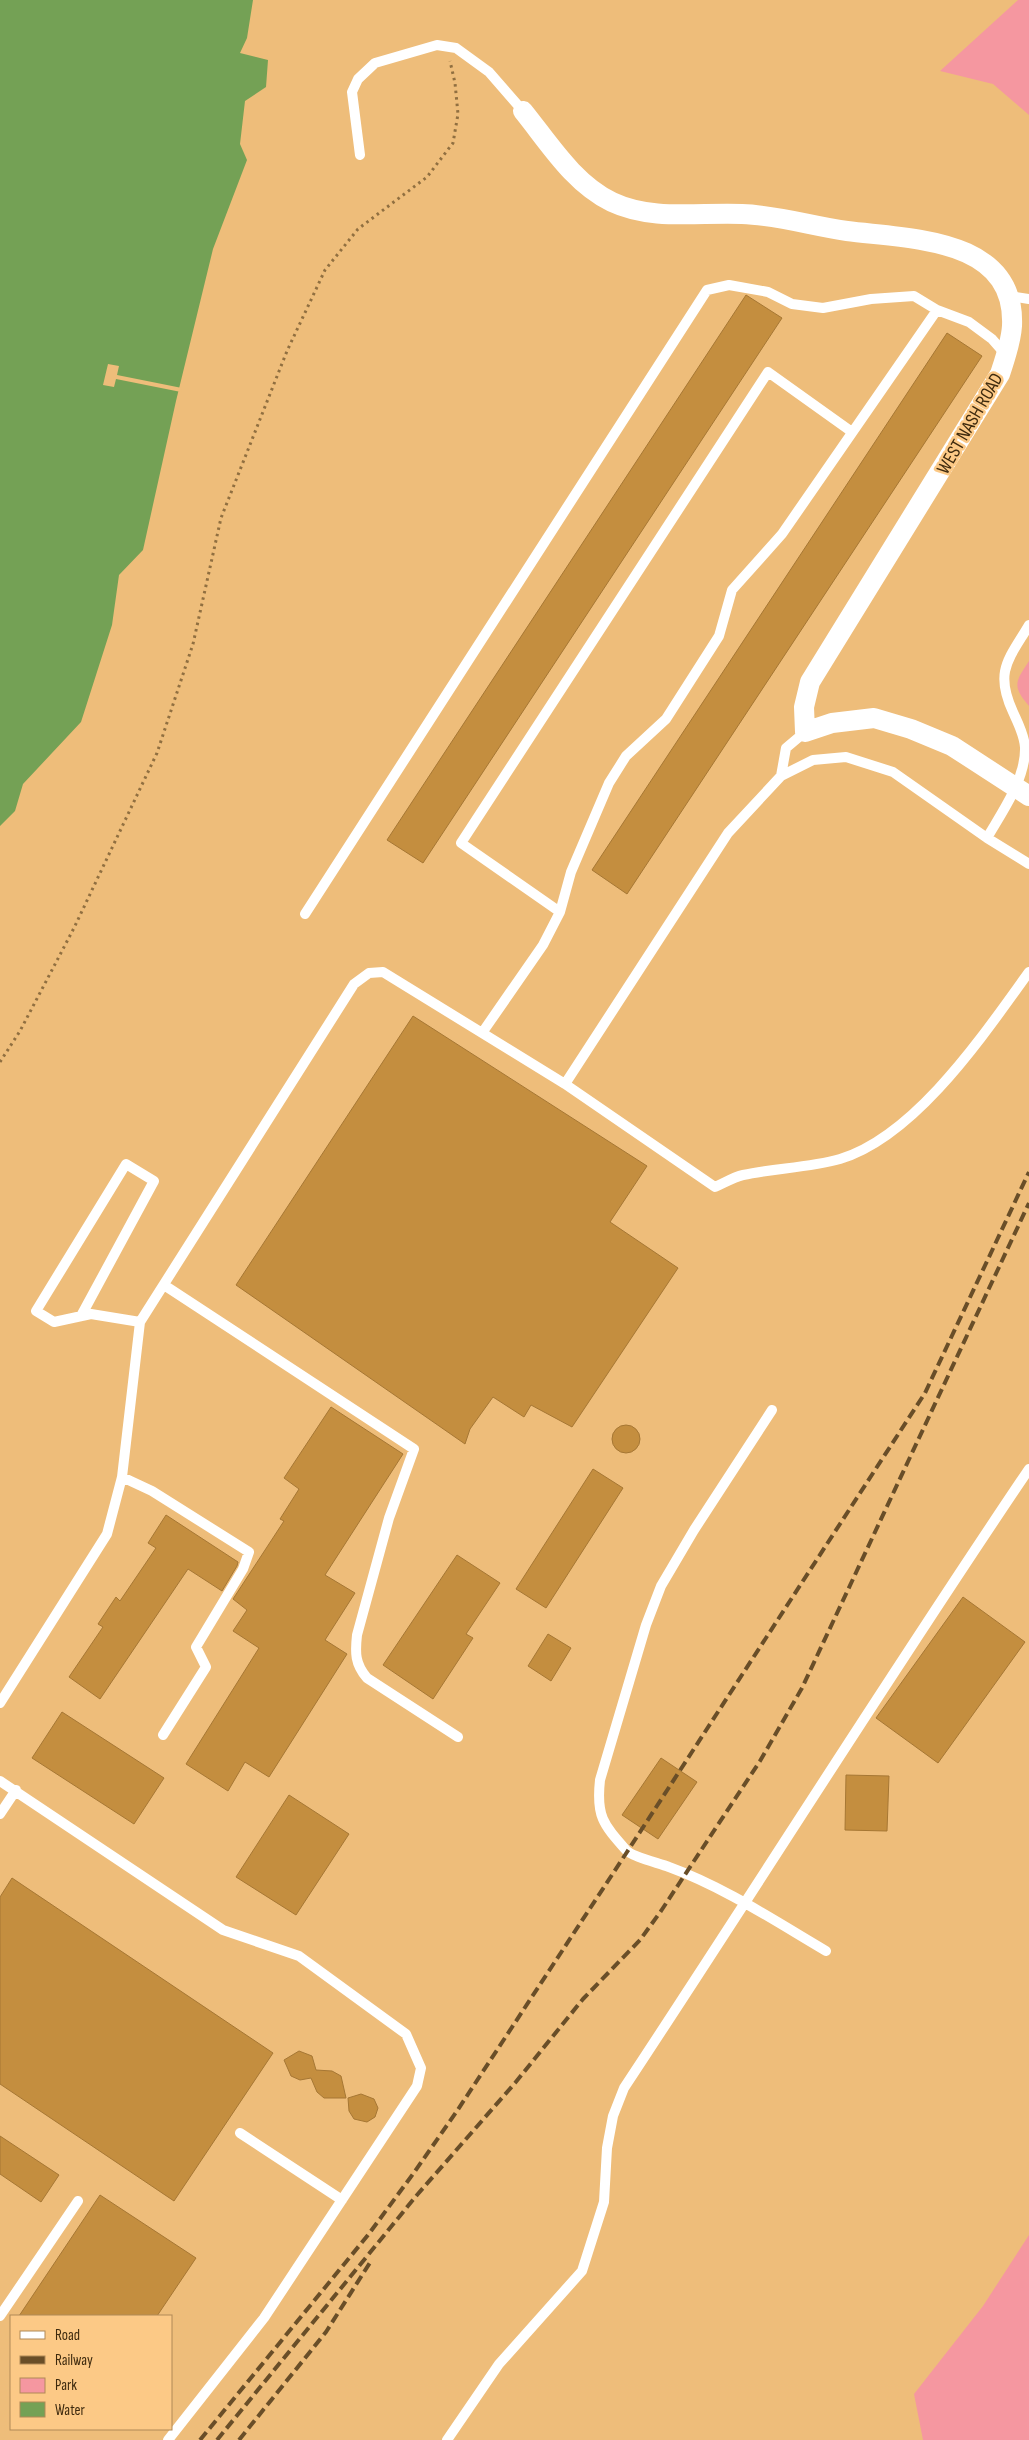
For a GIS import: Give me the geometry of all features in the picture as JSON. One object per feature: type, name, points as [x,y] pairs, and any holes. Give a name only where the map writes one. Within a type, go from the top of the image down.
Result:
[{"type":"street","name":"WEST NASH ROAD","points":[[522,111],[580,182],[612,202],[656,214],[744,214],[846,230],[935,241],[974,256],[1002,280],[1009,296],[1012,327],[1000,374],[810,682],[804,706],[805,732]]},
{"type":"street","points":[[805,732],[832,723],[874,718],[911,729],[952,746],[1029,796]]},
{"type":"lane","points":[[360,155],[352,92],[358,79],[375,63],[437,44],[456,48],[489,72],[522,111]]},
{"type":"lane","points":[[305,914],[707,290],[728,284],[768,292],[792,304],[822,308],[871,299],[914,296],[938,310],[969,322],[992,339],[1006,355]]},
{"type":"lane","points":[[1009,296],[1029,298]]},
{"type":"lane","points":[[482,1033],[542,945],[560,912],[571,872],[610,783],[626,756],[666,719],[719,636],[732,590],[782,534],[938,310]]},
{"type":"lane","points":[[560,912],[461,843],[768,372],[852,432]]},
{"type":"lane","points":[[987,838],[1004,808],[1024,762],[1023,733],[1004,694],[1003,678],[1005,666],[1029,625]]},
{"type":"lane","points":[[781,776],[786,748],[805,732]]},
{"type":"lane","points":[[565,1084],[728,834],[781,776],[813,760],[846,757],[893,772],[987,838],[1029,864]]},
{"type":"lane","points":[[0,1703],[107,1534],[122,1477],[140,1322],[354,984],[369,973],[383,972],[565,1084],[715,1187],[742,1175],[806,1167],[842,1158],[874,1144],[895,1129],[926,1101],[989,1026],[1029,972]]},
{"type":"lane","points":[[81,1316],[154,1181],[126,1164],[36,1311],[54,1322],[91,1314],[140,1322]]},
{"type":"lane","points":[[164,1285],[414,1449],[389,1518],[357,1635],[355,1655],[359,1669],[367,1678],[458,1737]]},
{"type":"lane","points":[[772,1410],[694,1530],[661,1586],[646,1625],[600,1780],[598,1802],[600,1816],[627,1852],[686,1873],[746,1904],[826,1951]]},
{"type":"lane","points":[[447,2440],[499,2364],[582,2270],[604,2202],[607,2148],[613,2116],[624,2088],[746,1904],[930,1616],[1029,1469]]},
{"type":"lane","points":[[122,1477],[152,1491],[250,1552],[243,1569],[196,1647],[206,1667],[163,1736]]},
{"type":"lane","points":[[0,1781],[223,1930],[299,1956],[406,2034],[422,2068],[418,2086],[264,2318],[168,2440]]},
{"type":"lane","points":[[0,1814],[16,1790]]},
{"type":"lane","points":[[240,2133],[342,2200]]},
{"type":"lane","points":[[0,2316],[78,2201]]},
{"type":"path","points":[[0,1062],[20,1031],[74,928],[157,753],[193,644],[221,518],[287,351],[324,270],[358,229],[427,177],[452,143],[458,114],[455,83],[446,46]]},
{"type":"green space","points":[[1018,0],[1029,0],[1029,115],[993,84],[940,71]]},
{"type":"green space","points":[[1029,661],[1029,706],[1020,693],[1017,684]]},
{"type":"green space","points":[[1029,2235],[1029,2440],[923,2440],[914,2394],[983,2306]]},
{"type":"water","points":[[0,0],[253,0],[247,38],[240,53],[268,60],[266,87],[245,101],[240,144],[247,160],[213,249],[176,401],[143,550],[119,575],[112,625],[81,722],[23,784],[15,811],[0,826]]},
{"type":"pier","points":[[108,364],[119,366],[117,375],[182,388],[181,392],[116,379],[114,387],[103,385]]},
{"type":"building","points":[[746,295],[782,318],[423,863],[387,840]]},
{"type":"building","points":[[947,333],[982,356],[627,894],[592,870]]},
{"type":"building","points":[[413,1016],[647,1166],[610,1222],[678,1268],[572,1427],[531,1405],[524,1417],[493,1397],[470,1429],[465,1444],[236,1285]]},
{"type":"building","points":[[331,1407],[403,1454],[325,1575],[355,1593],[325,1640],[347,1654],[269,1777],[245,1762],[228,1791],[186,1764],[259,1648],[233,1631],[247,1610],[233,1599],[284,1521],[280,1519],[299,1489],[284,1478]]},
{"type":"building","points":[[626,1425],[636,1429],[640,1439],[636,1449],[626,1453],[616,1449],[612,1439],[616,1429]]},
{"type":"building","points":[[593,1469],[623,1488],[546,1608],[516,1589]]},
{"type":"building","points":[[166,1515],[238,1562],[237,1566],[222,1591],[188,1569],[100,1699],[69,1677],[103,1627],[98,1624],[116,1597],[120,1601],[156,1548],[148,1543]]},
{"type":"building","points":[[457,1555],[500,1583],[466,1634],[473,1638],[433,1699],[383,1665]]},
{"type":"building","points":[[963,1597],[1025,1642],[938,1763],[876,1718]]},
{"type":"building","points":[[548,1634],[571,1648],[551,1681],[528,1666]]},
{"type":"building","points":[[62,1712],[164,1778],[134,1824],[32,1758]]},
{"type":"building","points":[[661,1758],[697,1782],[658,1839],[622,1815]]},
{"type":"building","points":[[846,1775],[889,1776],[887,1831],[845,1830]]},
{"type":"building","points":[[289,1795],[349,1834],[296,1915],[236,1877]]},
{"type":"building","points":[[12,1878],[273,2053],[174,2201],[0,2084],[0,1897]]},
{"type":"building","points":[[299,2051],[312,2056],[316,2070],[332,2071],[341,2076],[346,2098],[324,2098],[317,2092],[311,2078],[300,2080],[291,2076],[284,2060]]},
{"type":"building","points":[[361,2094],[374,2099],[378,2108],[375,2117],[367,2122],[354,2119],[349,2111],[348,2098]]},
{"type":"building","points":[[0,2136],[59,2175],[41,2202],[0,2174]]},
{"type":"building","points":[[100,2195],[196,2258],[158,2315],[20,2315]]},
{"type":"railway","points":[[200,2440],[368,2235],[413,2174],[457,2111],[627,1852],[925,1393],[1029,1172]]},
{"type":"railway","points":[[217,2440],[417,2195],[515,2083],[583,1999],[640,1940],[760,1761],[802,1688],[1029,1203]]},
{"type":"railway","points":[[239,2440],[326,2332],[371,2261]]}]
